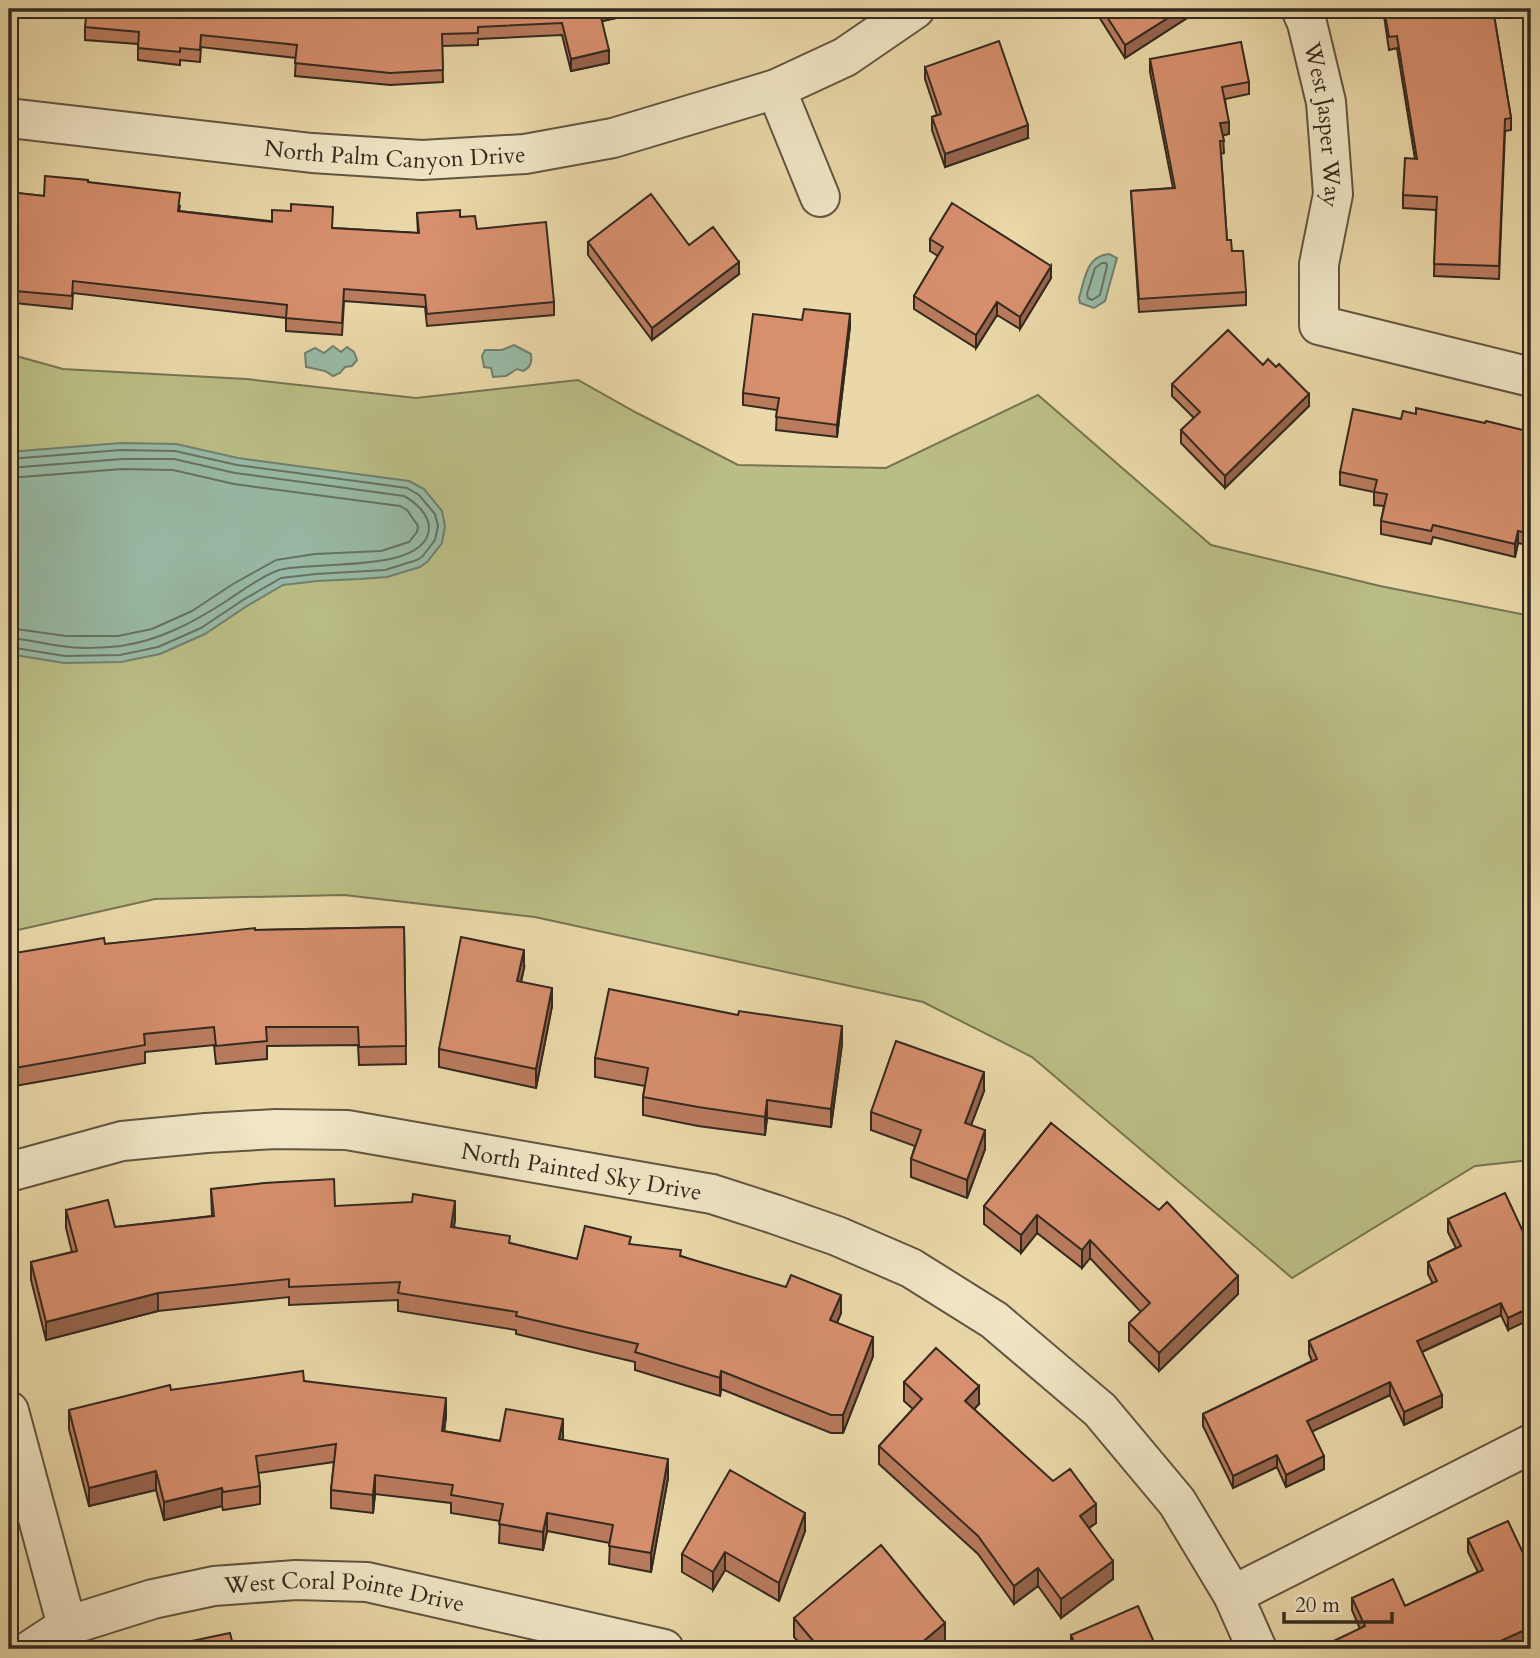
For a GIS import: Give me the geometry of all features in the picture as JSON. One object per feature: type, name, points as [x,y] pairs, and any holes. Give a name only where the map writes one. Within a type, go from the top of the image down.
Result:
[{"type":"street","name":"North Palm Canyon Drive","points":[[9,118],[312,153],[422,160],[525,153],[613,138],[776,89],[845,57],[915,9]]},
{"type":"street","name":"West Jasper Way","points":[[1301,9],[1307,23],[1326,102],[1333,194],[1319,264],[1318,325],[1531,377]]},
{"type":"street","points":[[776,89],[820,197]]},
{"type":"street","name":"North Painted Sky Drive","points":[[9,1172],[122,1141],[276,1129],[347,1130],[712,1194],[838,1237],[911,1268],[994,1320],[1100,1410],[1177,1502],[1233,1595],[1257,1649]]},
{"type":"street","points":[[9,1411],[67,1626]]},
{"type":"street","points":[[1233,1595],[1531,1444]]},
{"type":"street","name":"West Coral Pointe Drive","points":[[32,1649],[67,1626],[153,1599],[214,1586],[296,1580],[366,1582],[664,1649]]},
{"type":"green space","points":[[9,354],[63,369],[246,379],[416,398],[578,380],[738,465],[886,468],[1038,395],[1211,545],[1380,586],[1531,616],[1531,1160],[1475,1166],[1292,1278],[1032,1057],[923,1002],[535,917],[344,895],[155,899],[9,932]]},
{"type":"water","points":[[1109,254],[1117,258],[1105,301],[1094,308],[1080,303],[1083,283],[1091,264],[1095,259]]},
{"type":"water","points":[[514,345],[531,354],[529,366],[523,371],[517,369],[506,376],[493,377],[491,368],[484,367],[482,356],[485,350],[502,350]]},
{"type":"water","points":[[333,346],[341,352],[347,347],[354,352],[357,360],[352,366],[345,367],[333,376],[325,371],[306,367],[305,353],[315,348],[324,353]]},
{"type":"water","points":[[121,443],[176,444],[238,458],[409,481],[424,489],[442,511],[445,526],[442,543],[420,567],[387,577],[283,585],[205,634],[160,654],[121,662],[64,663],[9,654],[9,452]]},
{"type":"building","points":[[87,9],[599,9],[609,50],[571,59],[562,23],[478,27],[478,33],[442,34],[443,70],[390,73],[295,63],[297,45],[201,35],[200,50],[180,48],[180,52],[138,48],[139,32],[85,27]]},
{"type":"building","points":[[1102,9],[1182,9],[1125,45]]},
{"type":"building","points":[[1384,9],[1493,9],[1511,118],[1505,119],[1499,266],[1434,264],[1437,197],[1403,195],[1405,158],[1417,159],[1397,36],[1389,37]]},
{"type":"building","points":[[999,41],[1028,125],[945,154],[932,117],[941,114],[925,67]]},
{"type":"building","points":[[1241,42],[1249,82],[1222,87],[1229,122],[1220,123],[1224,141],[1220,141],[1227,240],[1231,240],[1232,251],[1243,251],[1246,292],[1139,299],[1131,191],[1175,188],[1150,59]]},
{"type":"building","points":[[45,176],[180,193],[178,211],[272,222],[272,210],[291,211],[291,204],[333,207],[332,228],[419,233],[417,213],[460,210],[460,217],[475,216],[477,229],[546,222],[554,302],[427,314],[425,295],[344,289],[342,323],[286,318],[287,305],[73,281],[72,296],[15,291],[17,263],[9,262],[9,192],[44,196]]},
{"type":"building","points":[[651,194],[689,245],[713,227],[739,262],[652,328],[588,242]]},
{"type":"building","points":[[952,203],[1051,266],[1020,317],[997,302],[976,335],[914,296],[943,247],[930,239]]},
{"type":"building","points":[[804,309],[850,314],[837,425],[776,417],[779,398],[743,393],[753,314],[802,320]]},
{"type":"building","points":[[1228,330],[1263,365],[1268,359],[1276,367],[1279,364],[1309,394],[1225,476],[1181,430],[1200,412],[1172,384]]},
{"type":"building","points":[[1416,408],[1531,432],[1531,534],[1518,531],[1515,544],[1433,525],[1431,531],[1381,521],[1387,494],[1374,492],[1377,480],[1340,472],[1353,409],[1401,419],[1403,411],[1416,414]]},
{"type":"building","points":[[404,927],[406,1046],[359,1047],[358,1027],[266,1027],[267,1041],[216,1046],[214,1027],[144,1034],[145,1045],[9,1069],[9,954],[104,938],[105,944],[255,928]]},
{"type":"building","points":[[461,937],[524,950],[517,981],[552,988],[536,1069],[439,1049]]},
{"type":"building","points":[[609,989],[738,1015],[739,1011],[842,1026],[831,1109],[767,1100],[765,1117],[643,1097],[648,1068],[595,1058]]},
{"type":"building","points":[[896,1041],[984,1072],[965,1123],[985,1130],[967,1180],[911,1159],[921,1130],[871,1112]]},
{"type":"building","points":[[1051,1123],[1159,1210],[1167,1202],[1238,1276],[1159,1353],[1129,1323],[1150,1303],[1090,1240],[1082,1250],[1037,1215],[1021,1235],[984,1206]]},
{"type":"building","points":[[334,1179],[335,1206],[412,1202],[413,1194],[455,1201],[451,1227],[510,1236],[509,1243],[577,1259],[585,1226],[631,1237],[629,1244],[681,1250],[680,1256],[786,1287],[791,1275],[841,1295],[830,1320],[873,1337],[843,1415],[831,1415],[721,1371],[720,1378],[635,1352],[638,1344],[516,1316],[517,1312],[398,1293],[400,1282],[289,1287],[289,1279],[158,1293],[46,1322],[31,1262],[77,1251],[66,1210],[108,1200],[115,1227],[214,1216],[211,1189]]},
{"type":"building","points":[[1505,1193],[1531,1249],[1531,1307],[1508,1318],[1501,1303],[1417,1341],[1442,1395],[1404,1412],[1390,1382],[1307,1421],[1324,1456],[1286,1475],[1277,1455],[1233,1476],[1203,1414],[1317,1359],[1309,1341],[1437,1281],[1428,1262],[1461,1246],[1448,1219]]},
{"type":"building","points":[[936,1348],[979,1386],[965,1401],[1053,1481],[1070,1469],[1096,1504],[1080,1516],[1113,1561],[1061,1599],[1038,1568],[1014,1586],[978,1536],[879,1446],[922,1399],[904,1382]]},
{"type":"building","points":[[303,1371],[304,1381],[446,1398],[442,1431],[500,1441],[506,1409],[563,1419],[559,1439],[668,1459],[651,1553],[609,1546],[613,1525],[547,1513],[543,1532],[499,1524],[503,1504],[451,1495],[453,1485],[375,1475],[373,1495],[331,1490],[336,1444],[256,1456],[260,1486],[223,1492],[222,1488],[164,1502],[156,1471],[89,1488],[69,1410],[170,1385],[171,1390]]},
{"type":"building","points":[[730,1470],[805,1513],[779,1583],[725,1552],[713,1572],[682,1554]]},
{"type":"building","points":[[1508,1521],[1531,1570],[1531,1627],[1483,1649],[1317,1649],[1365,1626],[1352,1598],[1393,1579],[1405,1606],[1483,1570],[1468,1539]]},
{"type":"building","points":[[881,1545],[945,1623],[914,1649],[820,1649],[794,1618]]},
{"type":"building","points":[[1138,1606],[1157,1649],[1077,1649],[1071,1635]]},
{"type":"building","points":[[230,1633],[234,1649],[189,1649],[187,1642]]}]
